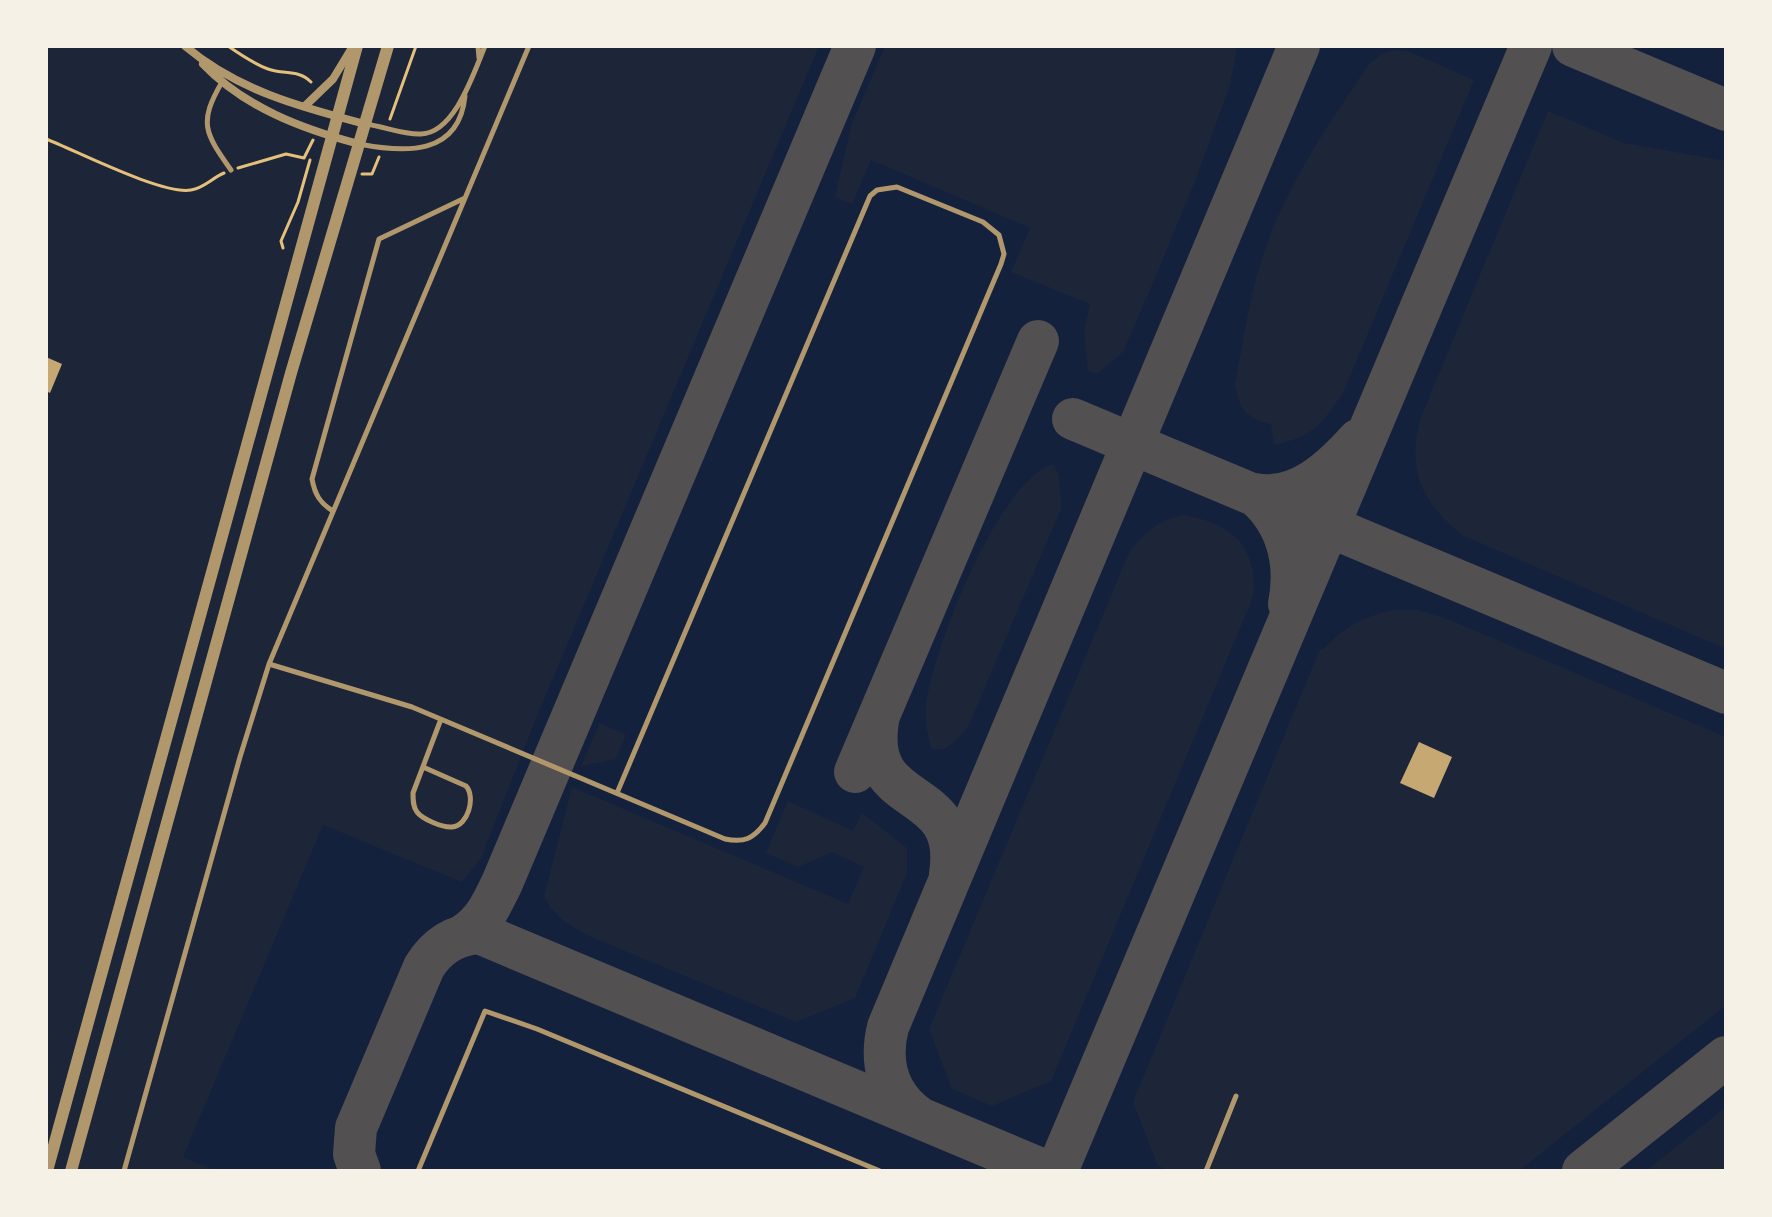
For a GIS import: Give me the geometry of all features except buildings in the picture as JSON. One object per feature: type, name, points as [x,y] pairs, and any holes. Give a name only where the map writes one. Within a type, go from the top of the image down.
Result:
[{"type":"street","points":[[305,106],[333,79],[355,46]]},
{"type":"street","points":[[47,1171],[355,46]]},
{"type":"street","points":[[71,1171],[291,373],[388,46]]},
{"type":"street","points":[[188,49],[247,101],[315,132],[359,144]]},
{"type":"street","points":[[224,79],[275,99],[365,124]]},
{"type":"lane","points":[[478,46],[479,59]]},
{"type":"lane","points":[[365,124],[420,135],[433,131],[465,95],[485,46]]},
{"type":"lane","points":[[124,1171],[269,664],[529,46]]},
{"type":"lane","points":[[224,79],[207,111],[207,131],[231,170]]},
{"type":"lane","points":[[359,144],[406,150],[428,147],[454,128],[464,111],[465,95]]},
{"type":"lane","points":[[269,664],[399,702],[617,793],[737,842],[757,835],[765,823],[1001,264],[1003,244],[992,227],[897,187],[877,190],[870,196],[617,793]]},
{"type":"lane","points":[[333,511],[321,503],[312,479],[379,239],[466,197]]},
{"type":"lane","points":[[423,767],[466,786],[470,791],[472,798],[465,817],[455,827],[449,828],[424,818],[417,812],[413,793],[441,719]]},
{"type":"lane","points":[[418,1171],[485,1011],[537,1029],[880,1171]]},
{"type":"lane","points":[[1206,1171],[1236,1096]]},
{"type":"path","points":[[228,46],[271,71],[305,76],[316,86]]},
{"type":"path","points":[[46,139],[159,185],[189,191],[205,186],[231,170],[286,154],[304,158],[315,132]]},
{"type":"path","points":[[283,248],[281,241],[298,202],[310,160]]},
{"type":"shaded area","points":[[46,46],[819,46],[535,721],[481,858],[462,882],[323,825],[183,1157],[216,1171],[46,1171]]},
{"type":"shaded area","points":[[885,46],[1237,46],[1230,85],[1196,179],[1152,285],[1123,352],[1098,373],[1088,371],[1084,331],[1090,304],[1011,272],[1030,228],[871,160],[852,204],[835,197],[852,123]]},
{"type":"shaded area","points":[[1394,50],[1408,51],[1474,80],[1343,393],[1315,428],[1298,438],[1274,445],[1271,424],[1246,412],[1235,385],[1257,276],[1277,219],[1319,140],[1369,64]]},
{"type":"shaded area","points":[[1548,111],[1624,143],[1726,161],[1726,649],[1462,535],[1436,510],[1420,483],[1415,453],[1421,417]]},
{"type":"shaded area","points":[[1053,464],[1059,475],[1061,509],[968,727],[948,747],[932,749],[926,706],[954,610],[990,534],[1011,501],[1032,477]]},
{"type":"shaded area","points":[[1182,515],[1214,524],[1238,540],[1251,564],[1253,597],[1051,1081],[992,1106],[952,1089],[929,1029],[1129,553],[1152,528]]},
{"type":"shaded area","points":[[1393,610],[1418,610],[1450,620],[1726,737],[1726,1005],[1519,1171],[1170,1171],[1158,1166],[1133,1102],[1320,649],[1323,650],[1354,624]]},
{"type":"shaded area","points":[[600,723],[626,735],[616,759],[581,766]]},
{"type":"shaded area","points":[[572,787],[848,904],[864,867],[832,852],[798,867],[766,853],[788,801],[853,831],[862,813],[907,848],[907,873],[855,998],[796,1022],[589,936],[563,920],[552,910],[544,896]]},
{"type":"shaded area","points":[[1726,1107],[1726,1171],[1646,1171]]},
{"type":"taxiway","points":[[465,934],[483,917],[502,883],[855,46]]},
{"type":"taxiway","points":[[920,1118],[900,1100],[889,1078],[885,1053],[888,1027],[1299,46]]},
{"type":"taxiway","points":[[1057,1171],[1531,46]]},
{"type":"taxiway","points":[[1573,46],[1726,110]]},
{"type":"taxiway","points":[[855,772],[1038,341]]},
{"type":"taxiway","points":[[1073,419],[1726,693]]},
{"type":"taxiway","points":[[1289,604],[1292,573],[1287,544],[1275,517],[1254,494],[1270,495],[1299,488],[1325,472],[1358,440]]},
{"type":"taxiway","points":[[878,721],[877,750],[885,771],[943,824],[950,844],[950,874]]},
{"type":"taxiway","points":[[360,1171],[354,1154],[356,1128],[424,967],[447,943],[479,933],[1046,1171]]},
{"type":"taxiway","points":[[1583,1171],[1726,1057]]}]
